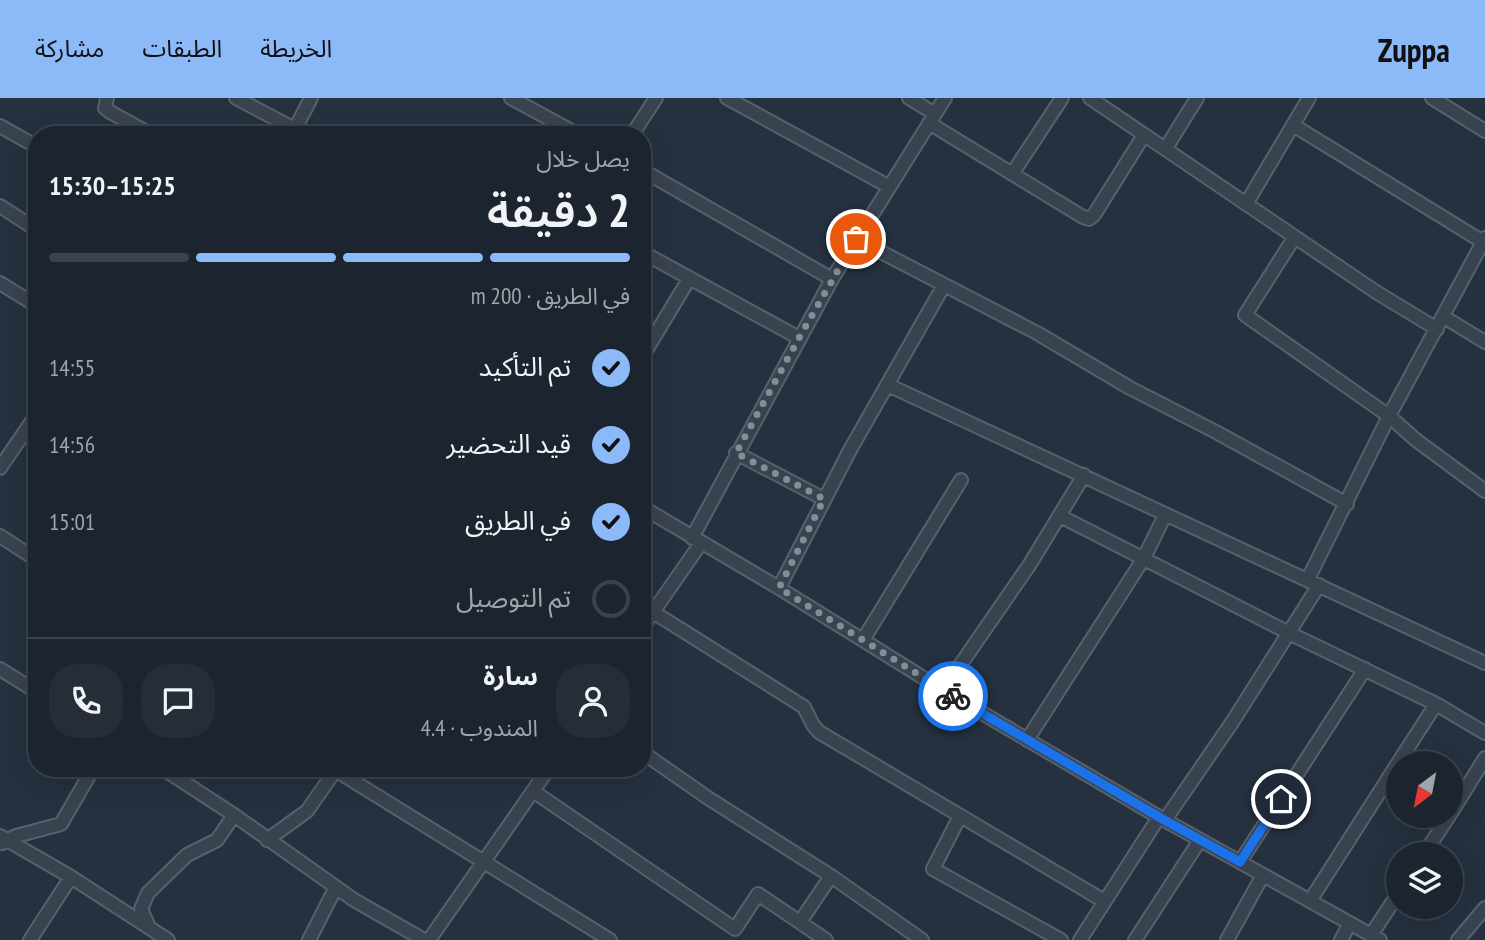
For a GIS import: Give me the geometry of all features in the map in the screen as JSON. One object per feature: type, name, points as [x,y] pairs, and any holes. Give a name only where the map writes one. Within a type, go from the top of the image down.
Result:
[{"type":"street","points":[[107,98],[106,108],[110,112],[136,126]]},
{"type":"street","points":[[236,98],[289,126]]},
{"type":"street","points":[[302,126],[311,98]]},
{"type":"street","points":[[511,98],[562,126]]},
{"type":"street","points":[[638,126],[656,98]]},
{"type":"street","points":[[727,98],[888,186]]},
{"type":"street","points":[[909,98],[932,119],[1012,174],[1083,218],[1089,219],[1101,205],[1144,135]]},
{"type":"street","points":[[651,604],[696,540],[736,453],[832,279],[945,98]]},
{"type":"street","points":[[1012,174],[1062,98]]},
{"type":"street","points":[[1090,98],[1294,238],[1440,323],[1485,342]]},
{"type":"street","points":[[1166,148],[1198,98]]},
{"type":"street","points":[[1246,204],[1309,98]]},
{"type":"street","points":[[1432,98],[1485,131]]},
{"type":"street","points":[[1080,940],[1104,901],[1233,721],[1289,633],[1390,416],[1483,248],[1293,125]]},
{"type":"street","points":[[0,126],[28,142]]},
{"type":"street","points":[[651,175],[832,279]]},
{"type":"street","points":[[0,206],[28,223]]},
{"type":"street","points":[[1294,238],[1245,315],[1390,416],[1424,446],[1485,491]]},
{"type":"street","points":[[856,239],[1037,333],[1130,388],[1347,504]]},
{"type":"street","points":[[651,257],[799,338]]},
{"type":"street","points":[[651,342],[689,279]]},
{"type":"street","points":[[0,283],[28,300]]},
{"type":"street","points":[[779,588],[824,499],[944,285]]},
{"type":"street","points":[[888,385],[1485,663]]},
{"type":"street","points":[[0,468],[28,427]]},
{"type":"street","points":[[736,453],[824,499]]},
{"type":"street","points":[[943,690],[1060,516],[1084,475]]},
{"type":"street","points":[[863,640],[961,480]]},
{"type":"street","points":[[651,512],[1027,740],[1376,938],[1386,918]]},
{"type":"street","points":[[1027,740],[1143,558],[1166,515]]},
{"type":"street","points":[[1060,516],[1289,633],[1436,704],[1485,733]]},
{"type":"street","points":[[0,536],[28,554]]},
{"type":"street","points":[[651,610],[804,707],[813,725],[820,732],[1104,901]]},
{"type":"street","points":[[0,668],[28,686]]},
{"type":"street","points":[[1240,862],[1365,670]]},
{"type":"street","points":[[1406,751],[1436,704]]},
{"type":"street","points":[[651,758],[831,876],[922,940]]},
{"type":"street","points":[[1463,793],[1485,758]]},
{"type":"street","points":[[3,840],[61,824],[88,777]]},
{"type":"street","points":[[176,777],[336,887],[426,940],[484,863],[543,777]]},
{"type":"street","points":[[267,840],[307,811],[328,777]]},
{"type":"street","points":[[346,777],[610,940]]},
{"type":"street","points":[[1310,901],[1386,782]]},
{"type":"street","points":[[533,791],[735,929],[758,894],[826,940]]},
{"type":"street","points":[[149,927],[141,909],[148,893],[187,855],[218,841],[234,815]]},
{"type":"street","points":[[960,816],[933,869],[1060,940]]},
{"type":"street","points":[[3,840],[71,877],[168,940]]},
{"type":"street","points":[[1135,940],[1200,840]]},
{"type":"street","points":[[1227,940],[1263,875]]},
{"type":"street","points":[[800,922],[831,876]]},
{"type":"street","points":[[30,940],[71,877]]},
{"type":"street","points":[[309,940],[336,887]]},
{"type":"street","points":[[1458,940],[1485,908]]},
{"type":"street","points":[[1340,940],[1350,923]]},
{"type":"way so far","points":[[856,239],[736,453],[824,499],[779,588],[953,696]]},
{"type":"route","points":[[953,696],[1240,862],[1281,799]]}]
